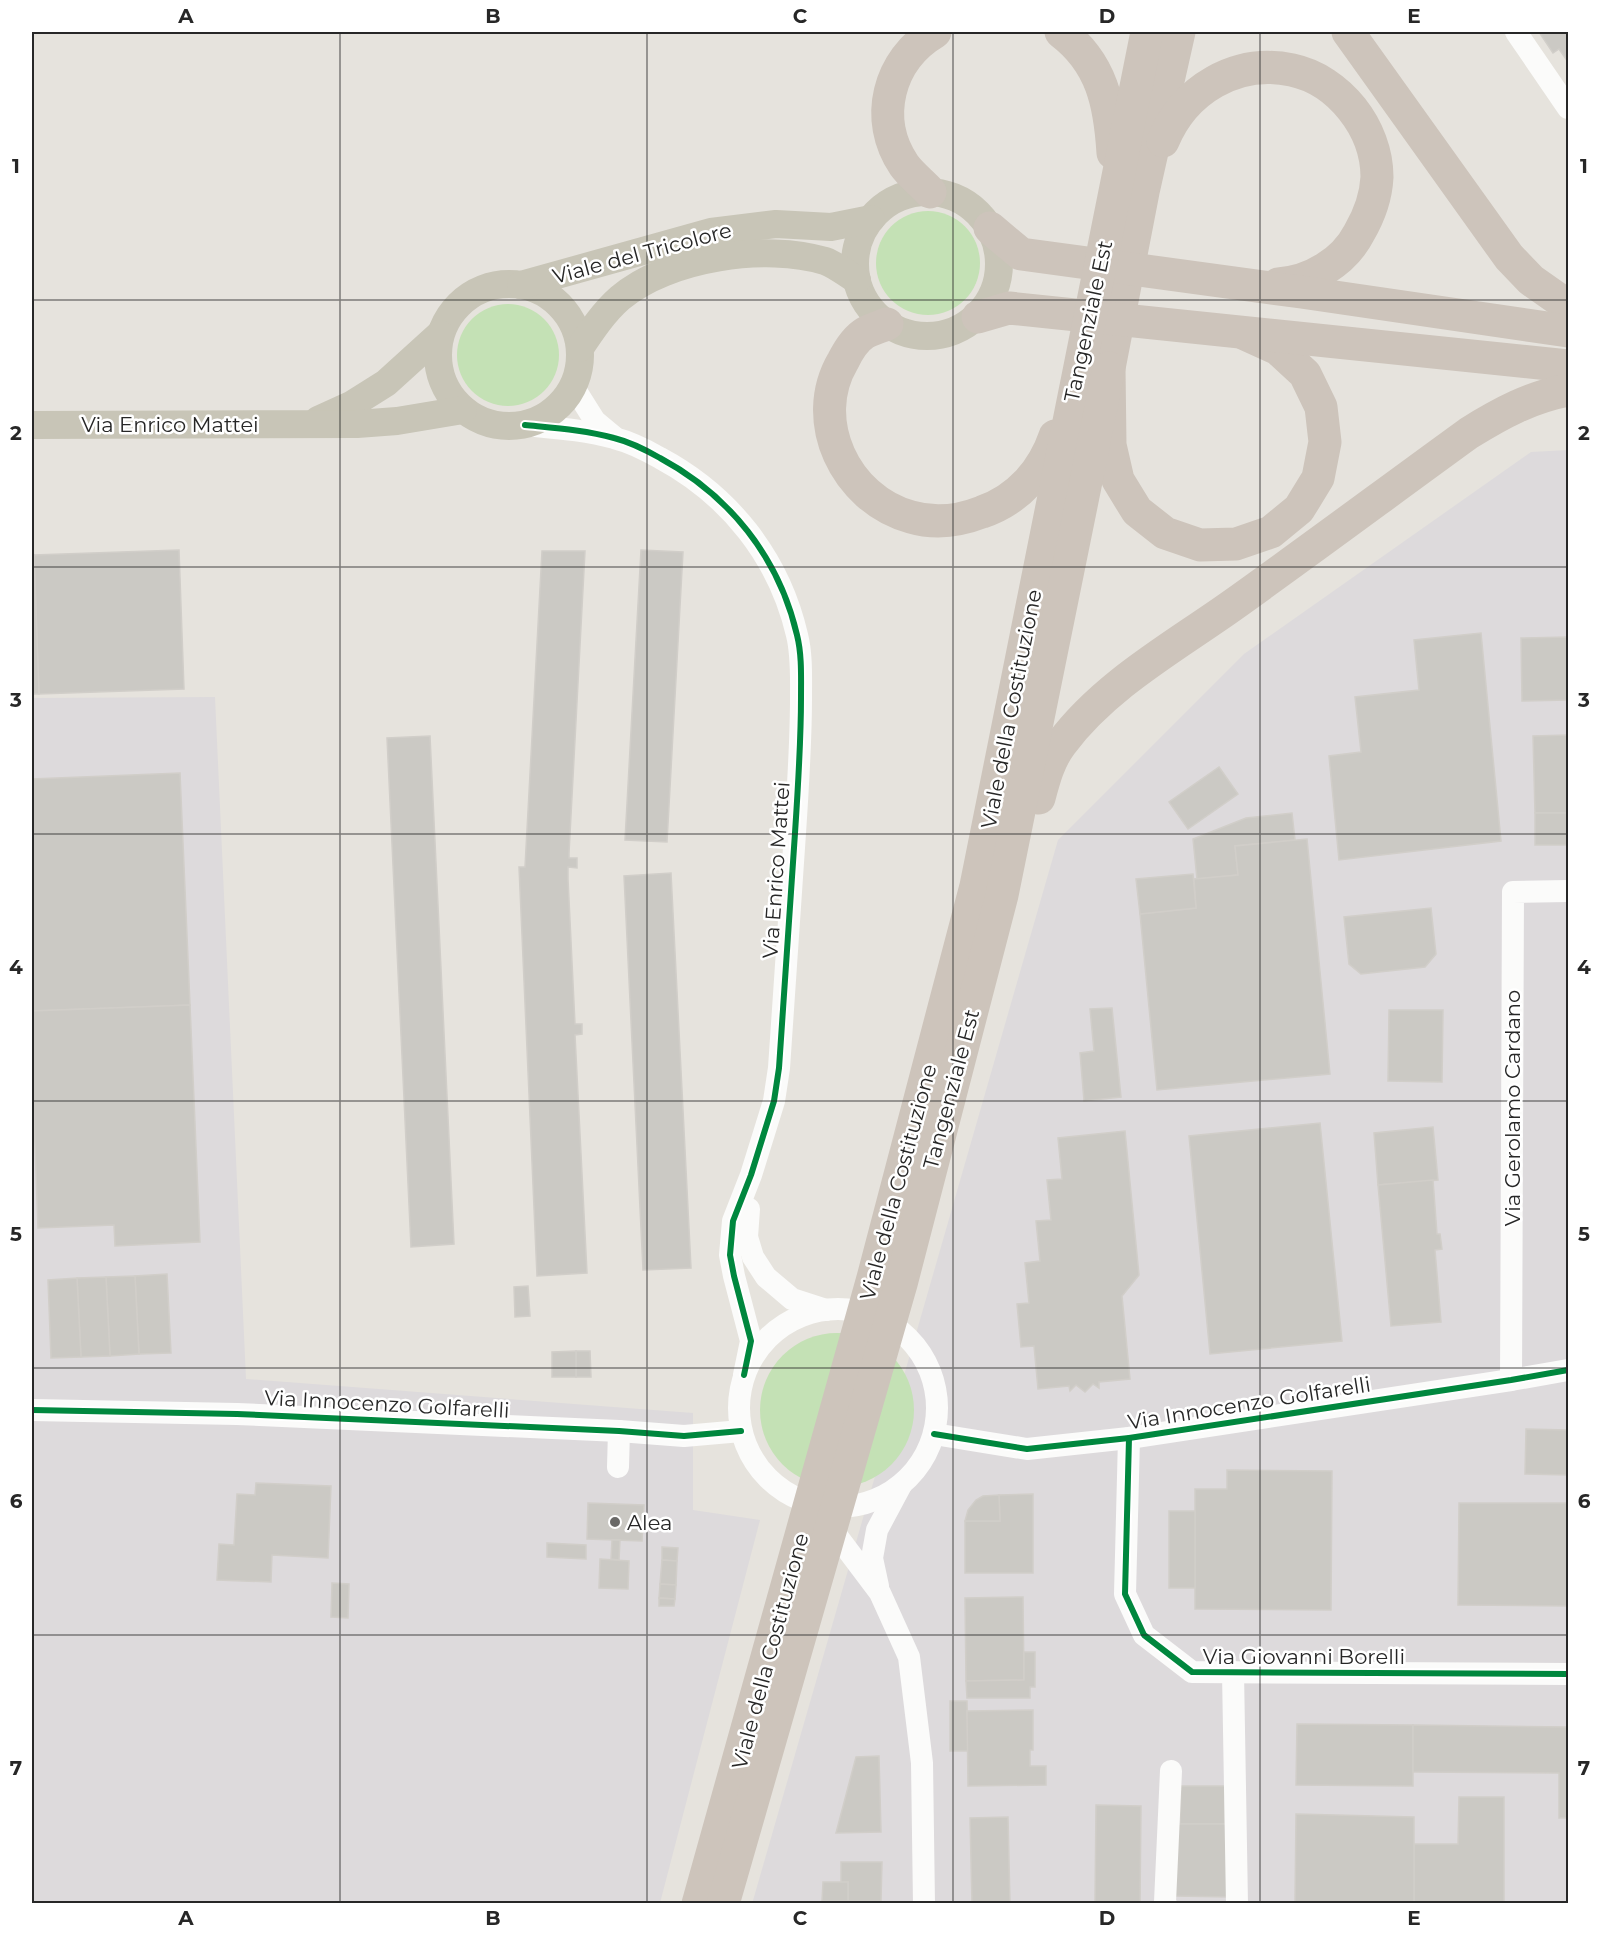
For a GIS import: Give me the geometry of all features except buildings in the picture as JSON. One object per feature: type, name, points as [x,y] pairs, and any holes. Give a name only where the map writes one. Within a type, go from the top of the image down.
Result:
[{"type":"highway","points":[[1061,32],[1084,53],[1098,75],[1107,99],[1129,191]]},
{"type":"highway","points":[[1129,191],[1147,32]]},
{"type":"highway","points":[[1129,191],[1179,32]]},
{"type":"highway","points":[[1348,32],[1509,257],[1531,280],[1569,306]]},
{"type":"highway","points":[[930,192],[905,166],[893,144],[887,120],[888,97],[895,73],[909,52],[931,34]]},
{"type":"highway","points":[[1129,191],[1168,128],[1190,98],[1220,78],[1256,68],[1292,70],[1326,84],[1353,109],[1371,141],[1377,177],[1370,213],[1353,245],[1326,269],[1292,284],[1255,286]]},
{"type":"highway","name":"Tangenziale Est","points":[[1062,452],[1094,366],[1129,191]]},
{"type":"highway","points":[[990,228],[1021,254],[1569,331]]},
{"type":"highway","points":[[978,317],[1009,308],[1569,366]]},
{"type":"highway","points":[[886,324],[864,334],[850,349],[835,374],[829,399],[829,424],[836,448],[846,469],[864,490],[883,505],[910,517],[935,521],[961,520],[989,510],[1014,496],[1036,474],[1094,366]]},
{"type":"highway","points":[[1094,366],[1118,480],[1137,511],[1166,533],[1200,545],[1236,544],[1270,532],[1299,509],[1318,478],[1325,442],[1321,407],[1305,374],[1278,349],[1245,334]]},
{"type":"highway","name":"Viale della Costituzione","points":[[1002,895],[1094,366]]},
{"type":"highway","points":[[1002,895],[1022,858],[1047,768],[1060,745],[1099,703],[1469,433],[1524,402],[1569,390]]},
{"type":"highway","name":"Viale della Costituzione","points":[[723,1904],[887,1281],[976,886],[1062,452]]},
{"type":"highway","name":"Tangenziale Est","points":[[887,1281],[1002,895]]},
{"type":"highway","name":"Viale della Costituzione","points":[[698,1904],[887,1281]]},
{"type":"main road","points":[[930,192],[954,197],[975,209],[990,228],[999,250],[999,274],[992,297],[978,317],[957,330],[933,336],[909,334],[886,324],[863,297],[857,280],[855,259],[860,238],[871,219],[887,204],[908,195],[930,192]]},
{"type":"main road","name":"Viale del Tricolore","points":[[521,285],[711,232],[776,224],[831,227],[871,219]]},
{"type":"main road","name":"Viale del Tricolore","points":[[580,348],[601,317],[621,297],[668,271],[716,258],[746,253],[774,253],[826,262],[857,280]]},
{"type":"main road","points":[[500,285],[521,285],[543,292],[561,306],[574,325],[580,348],[579,368],[573,386],[561,404],[553,411],[525,425],[503,427],[481,422],[463,410],[449,395],[440,376],[437,355],[440,334],[449,316],[463,301],[480,290],[500,285]]},
{"type":"main road","name":"Via Enrico Mattei","points":[[309,424],[351,405],[386,383],[440,334]]},
{"type":"main road","name":"Via Enrico Mattei","points":[[32,425],[309,424],[397,421],[463,410]]},
{"type":"street","points":[[1516,32],[1569,108]]},
{"type":"street","points":[[573,386],[595,422],[617,438]]},
{"type":"street","points":[[525,425],[590,432],[617,438]]},
{"type":"street","name":"Via Enrico Mattei","points":[[617,438],[674,466],[701,484],[727,506],[753,536],[771,567],[787,602],[797,636],[801,670],[801,732],[779,1068],[774,1101],[751,1175],[733,1221],[730,1255],[751,1341],[744,1375]]},
{"type":"street","name":"Via Gerolamo Cardano","points":[[1511,1380],[1513,892],[1569,891]]},
{"type":"street","name":"Via Enrico Mattei","points":[[751,1175],[747,1237],[753,1257],[766,1277],[792,1299],[826,1310]]},
{"type":"street","points":[[902,1485],[874,1501],[844,1508],[813,1505],[788,1494],[766,1478],[750,1456],[741,1431],[738,1412],[739,1394],[744,1375],[757,1351],[775,1331],[799,1317],[826,1310],[853,1310],[880,1318],[903,1333],[922,1354],[933,1379],[938,1406],[934,1434],[922,1462],[902,1485],[877,1530],[872,1558],[880,1593],[909,1657],[922,1763],[924,1904]]},
{"type":"street","name":"Via Innocenzo Golfarelli","points":[[934,1434],[1027,1449],[1129,1438],[1569,1370]]},
{"type":"street","name":"Via Innocenzo Golfarelli","points":[[32,1410],[237,1414],[684,1436],[741,1431]]},
{"type":"street","points":[[618,1467],[619,1431]]},
{"type":"street","name":"Via Giovanni Borelli","points":[[1129,1438],[1125,1594],[1144,1635],[1192,1672],[1569,1674]]},
{"type":"street","points":[[813,1505],[880,1593]]},
{"type":"street","points":[[1233,1672],[1237,1904]]},
{"type":"street","points":[[1167,1904],[1165,1902],[1171,1771]]},
{"type":"shaded area","points":[[1568,450],[1568,1903],[752,1904],[1058,840],[1244,654],[1531,452]]},
{"type":"shaded area","points":[[215,697],[246,1379],[693,1413],[693,1510],[760,1520],[660,1903],[32,1903],[32,698]]},
{"type":"green space","points":[[928,211],[948,215],[965,226],[976,243],[980,263],[976,283],[965,300],[948,311],[928,315],[908,311],[891,300],[880,283],[876,263],[880,243],[891,226],[908,215]]},
{"type":"green space","points":[[508,304],[527,308],[544,319],[555,336],[559,355],[555,374],[544,391],[527,402],[508,406],[489,402],[472,391],[461,374],[457,355],[461,336],[472,319],[489,308]]},
{"type":"green space","points":[[837,1333],[852,1334],[866,1339],[880,1346],[891,1356],[901,1367],[908,1381],[913,1395],[913,1425],[908,1439],[901,1453],[891,1464],[880,1474],[866,1481],[852,1486],[837,1487],[822,1486],[808,1481],[794,1474],[783,1464],[773,1453],[766,1439],[761,1425],[760,1410],[761,1395],[766,1381],[773,1367],[783,1356],[794,1346],[808,1339],[822,1334]]},
{"type":"cycle path","points":[[525,425],[581,431],[626,442],[660,458],[708,490],[748,531],[764,554],[778,580],[797,635],[801,666],[800,749],[779,1068],[774,1101],[751,1175],[733,1221],[730,1255],[751,1341],[744,1375]]},
{"type":"cycle path","points":[[934,1434],[1027,1449],[1129,1438],[1568,1370]]},
{"type":"cycle path","points":[[32,1410],[237,1414],[684,1436],[741,1431]]},
{"type":"cycle path","points":[[1129,1438],[1125,1594],[1144,1635],[1192,1672],[1568,1674]]},
{"type":"place","name":"Alea","points":[[615,1522]]}]
